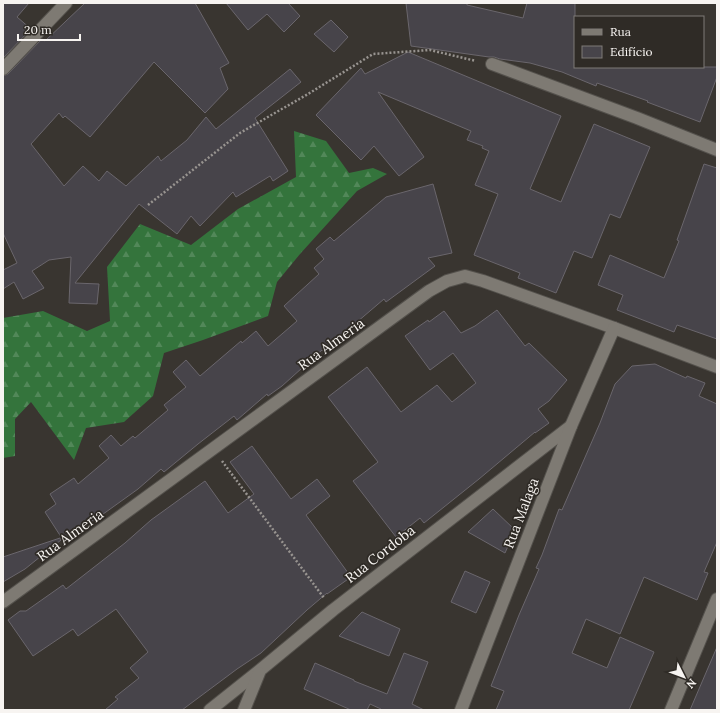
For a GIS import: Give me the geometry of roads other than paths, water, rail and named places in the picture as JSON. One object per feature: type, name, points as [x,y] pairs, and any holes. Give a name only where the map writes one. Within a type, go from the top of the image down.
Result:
[{"type":"street","points":[[3,69],[66,3]]},
{"type":"street","points":[[492,64],[637,118],[717,150]]},
{"type":"street","name":"Rua Almeria","points":[[3,602],[429,291],[447,281],[465,276],[483,280],[717,367]]},
{"type":"street","name":"Rua Malaga","points":[[461,710],[571,426],[614,328]]},
{"type":"street","name":"Rua Cordoba","points":[[210,710],[333,610],[571,426]]},
{"type":"street","points":[[671,710],[717,599]]},
{"type":"street","points":[[244,710],[259,671]]}]
